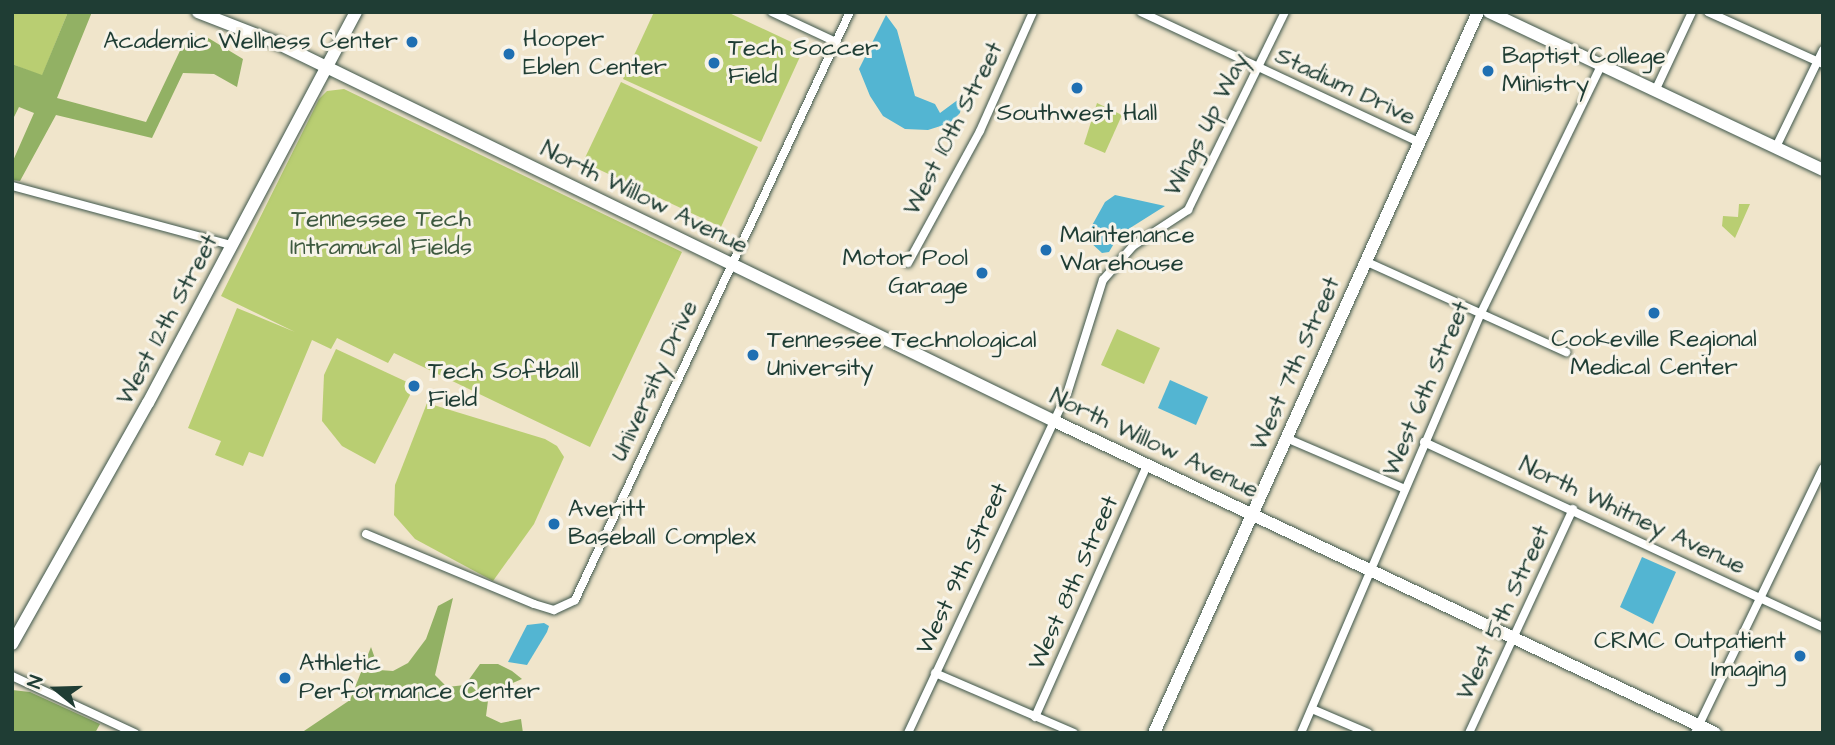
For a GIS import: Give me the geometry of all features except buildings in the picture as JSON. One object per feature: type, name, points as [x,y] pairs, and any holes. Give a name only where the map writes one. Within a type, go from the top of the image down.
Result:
[{"type":"main road","name":"North Willow Avenue","points":[[198,12],[327,67],[1054,421],[1372,568],[1697,729],[1715,733]]},
{"type":"main road","name":"West 12th Street","points":[[12,644],[356,12]]},
{"type":"main road","name":"West 7th Street","points":[[1154,733],[1478,12]]},
{"type":"main road","points":[[1489,12],[1823,170]]},
{"type":"street","points":[[772,12],[836,42]]},
{"type":"street","name":"University Drive","points":[[366,534],[534,604],[565,608],[584,583],[850,12]]},
{"type":"street","name":"West 10th Street","points":[[908,263],[980,131],[1034,12]]},
{"type":"street","name":"Stadium Drive","points":[[1141,12],[1419,142]]},
{"type":"street","name":"Wings Up Way","points":[[1054,421],[1076,370],[1086,324],[1103,281],[1133,246],[1188,210],[1285,12]]},
{"type":"street","points":[[1655,90],[1692,12]]},
{"type":"street","points":[[1708,12],[1820,63]]},
{"type":"street","points":[[1776,148],[1820,63],[1823,50]]},
{"type":"street","name":"West 6th Street","points":[[1301,733],[1481,313],[1601,66]]},
{"type":"street","points":[[12,186],[230,245]]},
{"type":"street","points":[[1365,261],[1566,352]]},
{"type":"street","name":"West 9th Street","points":[[908,733],[1054,421]]},
{"type":"street","points":[[1286,438],[1405,489]]},
{"type":"street","name":"North Whitney Avenue","points":[[1424,442],[1823,627]]},
{"type":"street","name":"West 8th Street","points":[[1035,717],[1147,465]]},
{"type":"street","points":[[1697,729],[1823,469]]},
{"type":"street","name":"West 5th Street","points":[[1469,733],[1573,509]]},
{"type":"street","points":[[936,673],[1074,733]]},
{"type":"street","points":[[12,676],[135,733]]},
{"type":"street","points":[[1312,709],[1368,733]]},
{"type":"green space","points":[[12,12],[68,12],[42,76],[12,64]]},
{"type":"green space","points":[[68,12],[92,12],[57,98],[146,122],[187,36],[205,36],[243,59],[237,87],[214,74],[183,73],[152,138],[56,115],[20,181],[12,180],[12,163],[34,113],[19,107],[12,121],[12,64],[42,75]]},
{"type":"green space","name":"Tech Soccer Field","points":[[654,12],[727,12],[804,48],[761,142],[623,79]]},
{"type":"green space","name":"Tech Soccer Field","points":[[621,82],[758,147],[721,227],[583,162]]},
{"type":"green space","name":"Tennessee Tech Intramural Fields","points":[[344,89],[682,252],[590,447],[394,353],[388,363],[337,338],[331,349],[312,340],[263,457],[249,452],[243,466],[215,455],[221,441],[188,428],[237,308],[295,332],[221,296],[319,99],[327,91]]},
{"type":"green space","points":[[1097,103],[1122,115],[1105,153],[1084,144]]},
{"type":"green space","points":[[1739,204],[1750,204],[1735,238],[1722,226],[1723,216],[1738,217]]},
{"type":"green space","points":[[1117,329],[1160,348],[1144,384],[1101,365]]},
{"type":"green space","name":"Tech Softball Field","points":[[336,349],[407,382],[411,393],[375,464],[342,446],[322,421],[324,375]]},
{"type":"green space","name":"Averitt Baseball Complex","points":[[427,403],[545,439],[557,446],[564,457],[534,524],[493,581],[415,539],[394,515],[395,485]]},
{"type":"green space","points":[[453,598],[435,675],[447,687],[465,685],[480,664],[498,664],[512,671],[522,679],[489,693],[486,716],[501,723],[521,719],[523,733],[301,733],[350,700],[371,647],[379,670],[393,671],[408,663],[426,639],[438,606]]},
{"type":"green space","points":[[12,690],[30,692],[100,724],[95,733],[12,733]]},
{"type":"water","points":[[886,15],[897,30],[915,96],[935,104],[940,113],[963,96],[960,113],[950,123],[928,130],[905,129],[883,116],[870,96],[859,69]]},
{"type":"water","points":[[1115,195],[1165,206],[1119,235],[1109,252],[1102,253],[1089,241],[1090,229],[1105,202]]},
{"type":"water","points":[[1170,380],[1208,397],[1196,425],[1158,408]]},
{"type":"water","points":[[1642,557],[1676,572],[1653,624],[1620,607]]},
{"type":"water","points":[[544,623],[549,626],[547,632],[527,665],[508,662],[527,625]]},
{"type":"place","name":"Academic Wellness Center","points":[[412,42]]},
{"type":"place","name":"Hooper Eblen Center","points":[[509,54]]},
{"type":"place","name":"Tech Soccer Field","points":[[714,63]]},
{"type":"place","name":"Baptist College Ministry","points":[[1488,71]]},
{"type":"place","name":"Southwest Hall","points":[[1077,88]]},
{"type":"place","name":"Maintenance Warehouse","points":[[1046,250]]},
{"type":"place","name":"Motor Pool Garage","points":[[982,273]]},
{"type":"place","name":"Cookeville Regional Medical Center","points":[[1654,313]]},
{"type":"place","name":"Tennessee Technological University","points":[[753,355]]},
{"type":"place","name":"Tech Softball Field","points":[[414,386]]},
{"type":"place","name":"Averitt Baseball Complex","points":[[554,524]]},
{"type":"place","name":"CRMC Outpatient Imaging","points":[[1800,656]]},
{"type":"place","name":"Athletic Performance Center","points":[[285,678]]}]
